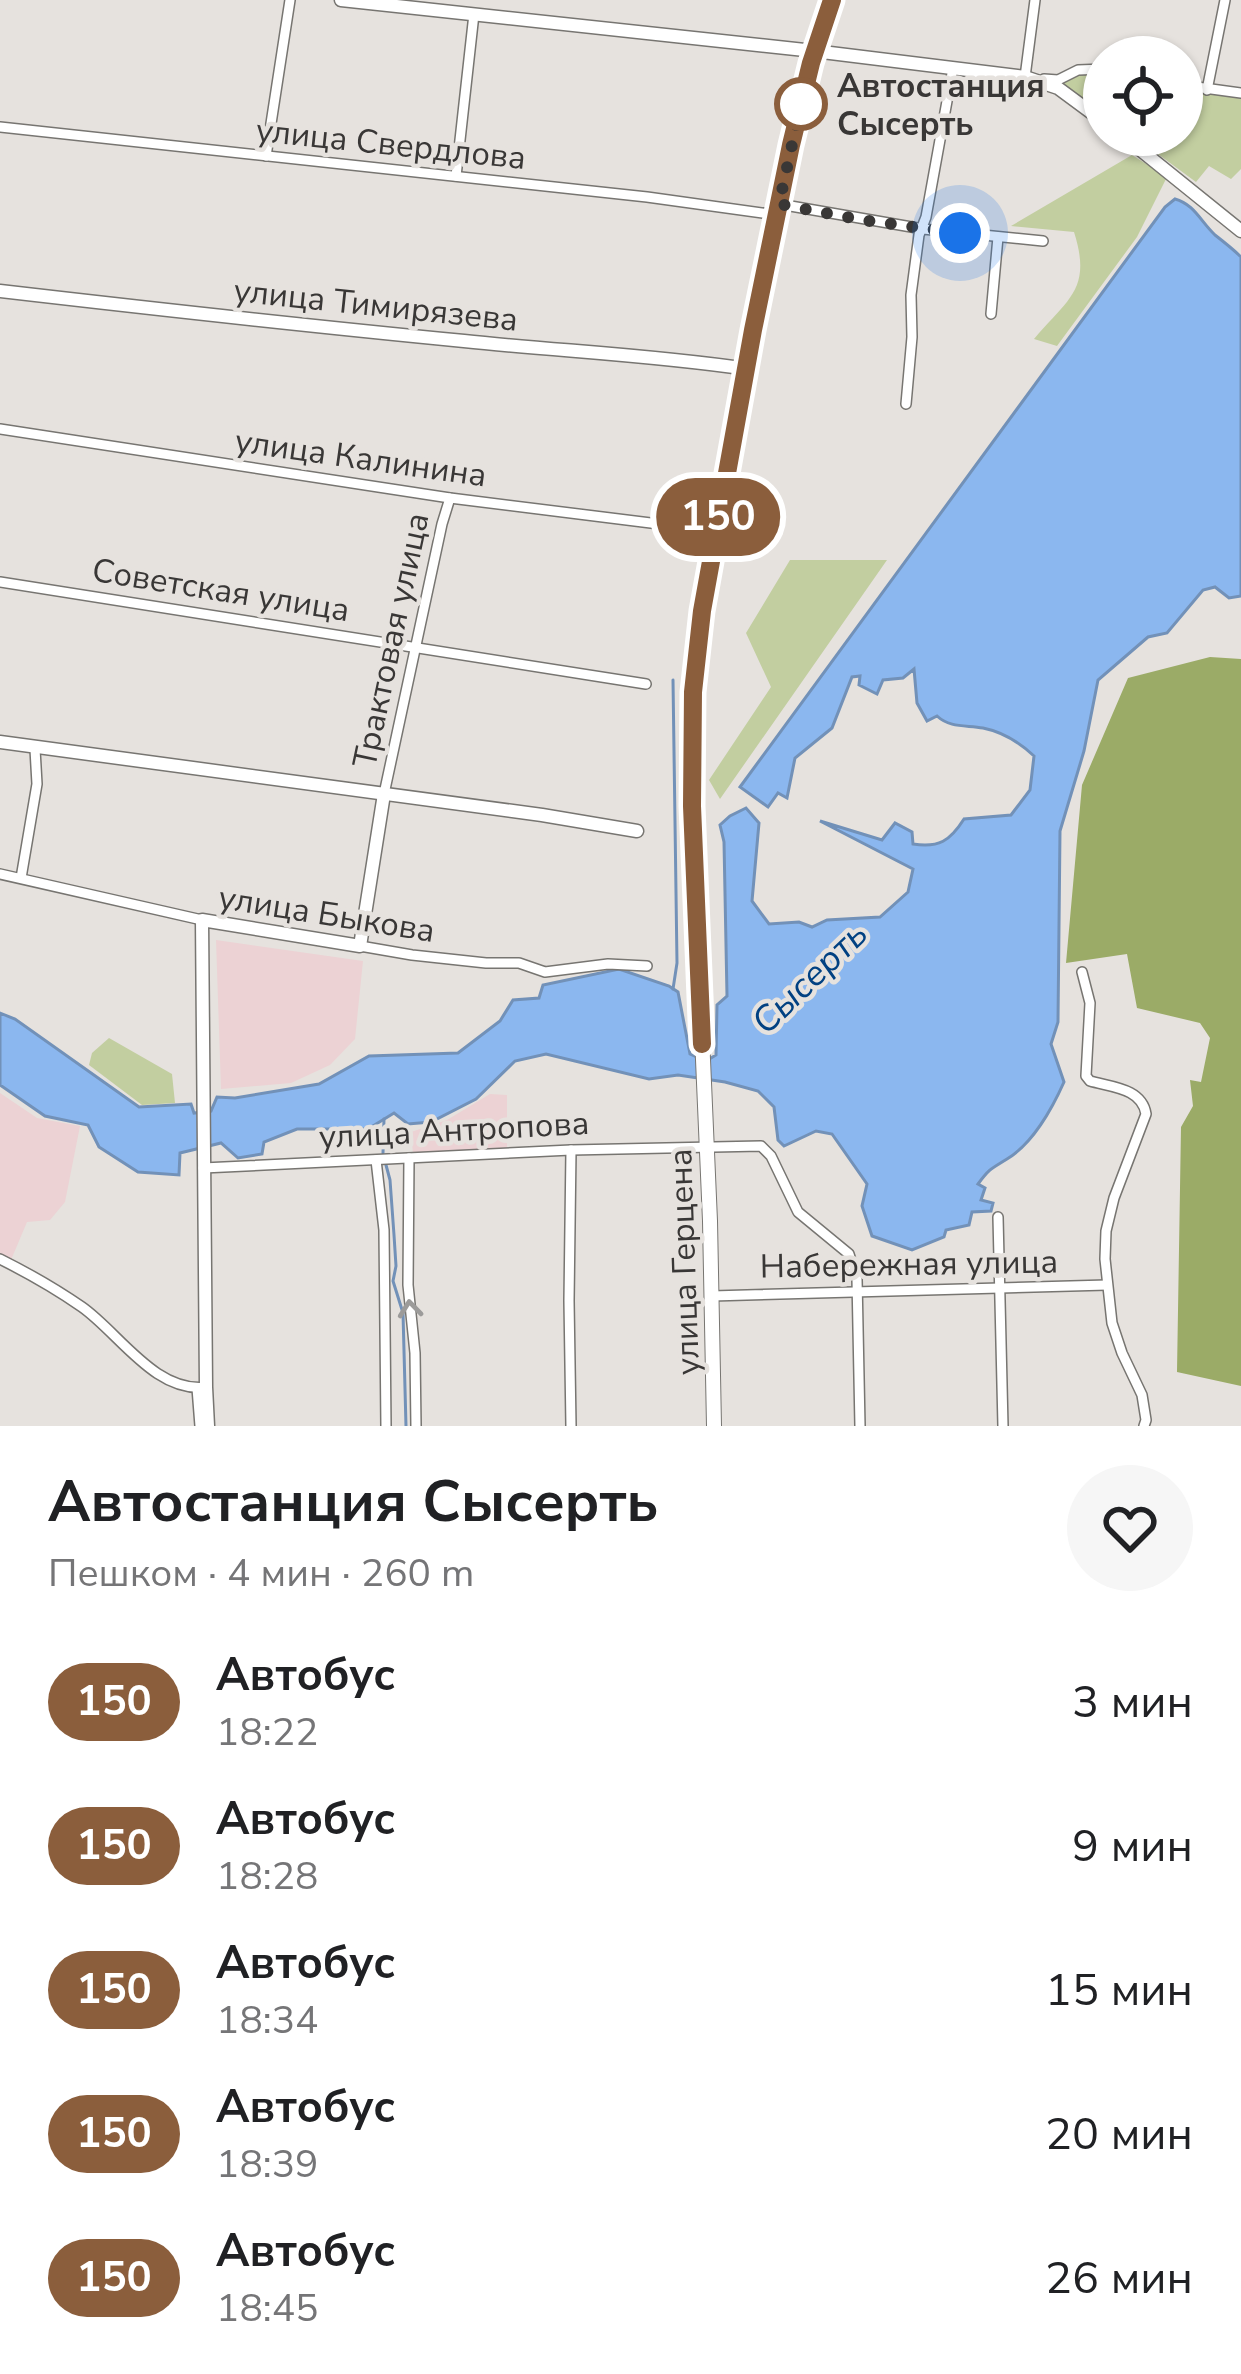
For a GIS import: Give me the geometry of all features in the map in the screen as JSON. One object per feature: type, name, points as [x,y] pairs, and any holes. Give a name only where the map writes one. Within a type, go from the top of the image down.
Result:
[{"type":"main road","points":[[715,531],[778,210],[814,51],[832,0]]},
{"type":"main road","name":"улица Герцена","points":[[714,1426],[692,806],[693,692],[715,531]]},
{"type":"street","points":[[266,156],[290,0]]},
{"type":"street","points":[[341,0],[1029,78],[1058,80],[1083,70]]},
{"type":"street","points":[[1029,78],[1036,0]]},
{"type":"street","points":[[1207,90],[1225,0]]},
{"type":"street","points":[[456,176],[474,14]]},
{"type":"street","points":[[906,404],[919,235],[953,68]]},
{"type":"street","points":[[1029,78],[1058,88],[1083,106]]},
{"type":"street","points":[[1203,89],[1241,93]]},
{"type":"street","name":"улица Свердлова","points":[[0,128],[1042,241]]},
{"type":"street","points":[[1148,156],[1241,231]]},
{"type":"street","points":[[991,314],[998,237]]},
{"type":"street","name":"улица Тимирязева","points":[[0,291],[747,369]]},
{"type":"street","name":"улица Калинина","points":[[0,429],[450,498],[715,531]]},
{"type":"street","name":"Трактовая улица","points":[[384,794],[450,498]]},
{"type":"street","name":"Советская улица","points":[[0,582],[646,684]]},
{"type":"street","points":[[0,742],[637,831]]},
{"type":"street","points":[[21,878],[37,784],[34,749]]},
{"type":"street","points":[[360,946],[384,794]]},
{"type":"street","name":"улица Быкова","points":[[0,874],[202,920],[360,946],[519,963],[545,972],[608,964],[647,966]]},
{"type":"street","points":[[202,920],[204,1426]]},
{"type":"street","points":[[1082,972],[1090,1003],[1086,1076],[1123,1089],[1145,1104],[1146,1114],[1106,1231],[1107,1285],[1115,1335],[1142,1395],[1144,1426]]},
{"type":"street","name":"улица Антропова","points":[[203,1168],[761,1146],[771,1156],[798,1212],[849,1254],[858,1290]]},
{"type":"street","points":[[571,1150],[571,1426]]},
{"type":"street","points":[[409,1158],[408,1285],[416,1426]]},
{"type":"street","points":[[376,1160],[384,1247],[386,1426]]},
{"type":"street","points":[[998,1216],[1003,1426]]},
{"type":"street","points":[[0,1259],[81,1306],[147,1366],[201,1388]]},
{"type":"street","name":"Набережная улица","points":[[712,1296],[1107,1285]]},
{"type":"street","points":[[858,1290],[860,1426]]},
{"type":"shaded area","points":[[216,940],[363,961],[355,1039],[330,1065],[291,1083],[221,1089]]},
{"type":"shaded area","points":[[0,1093],[37,1118],[80,1126],[65,1202],[50,1220],[27,1222],[11,1260],[0,1256]]},
{"type":"shaded area","points":[[490,1094],[507,1095],[507,1150],[413,1154],[411,1132],[447,1120]]},
{"type":"green space","points":[[1083,73],[1083,99],[1063,84]]},
{"type":"green space","points":[[1203,92],[1241,97],[1241,169],[1231,179],[1209,166],[1196,182],[1161,156],[1203,156]]},
{"type":"green space","points":[[1130,156],[1167,177],[1137,237],[1057,346],[1034,339],[1074,292],[1080,267],[1074,232],[1011,226]]},
{"type":"green space","points":[[790,560],[887,560],[720,799],[709,780],[771,687],[746,633]]},
{"type":"green space","points":[[1210,657],[1241,659],[1241,1386],[1177,1372],[1181,1127],[1193,1106],[1190,1080],[1201,1082],[1210,1038],[1200,1023],[1137,1008],[1127,954],[1066,963],[1082,785],[1128,678]]},
{"type":"green space","points":[[109,1038],[172,1074],[175,1103],[142,1105],[89,1065],[92,1053]]},
{"type":"water","name":"Сысерть","points":[[1175,199],[1192,209],[1241,257],[1241,596],[1229,598],[1215,587],[1203,590],[1167,633],[1148,637],[1098,680],[1084,751],[1060,831],[1058,1022],[1051,1044],[1064,1082],[1033,1135],[978,1184],[985,1188],[981,1200],[993,1203],[991,1211],[972,1212],[969,1225],[946,1230],[944,1237],[912,1250],[872,1236],[862,1206],[867,1184],[832,1134],[816,1131],[784,1146],[778,1140],[774,1107],[758,1091],[678,1075],[649,1079],[546,1054],[515,1061],[476,1099],[431,1122],[408,1124],[394,1113],[368,1129],[297,1129],[264,1142],[262,1154],[238,1158],[221,1143],[180,1153],[179,1175],[138,1172],[99,1147],[88,1125],[45,1116],[0,1085],[0,1013],[139,1107],[191,1104],[194,1113],[211,1111],[217,1097],[319,1084],[369,1056],[458,1053],[500,1021],[513,1000],[539,998],[543,985],[619,969],[678,992],[690,1054],[706,1061],[716,1055],[717,1005],[727,996],[720,825],[730,816],[746,808],[759,823],[752,901],[769,924],[799,922],[812,927],[827,920],[880,917],[908,892],[913,869],[820,821],[882,840],[895,823],[912,832],[913,844],[937,844],[949,838],[964,819],[1011,815],[1030,790],[1034,756],[1017,742],[937,716],[927,721],[917,703],[914,669],[903,678],[883,680],[877,694],[859,685],[860,676],[852,677],[832,728],[795,758],[787,798],[778,793],[768,807],[740,787]]},
{"type":"waterway","points":[[673,680],[677,963],[673,989]]},
{"type":"waterway","points":[[383,1153],[384,1119]]},
{"type":"waterway","points":[[386,1165],[396,1266],[393,1281],[403,1313],[406,1426]]},
{"type":"bus line","name":"150","points":[[702,1044],[692,806],[693,692],[702,611],[791,145],[832,0]]},
{"type":"place","name":"Автостанция Сысерть","points":[[801,104]]},
{"type":"route","points":[[801,104],[779,204],[960,233]]}]
